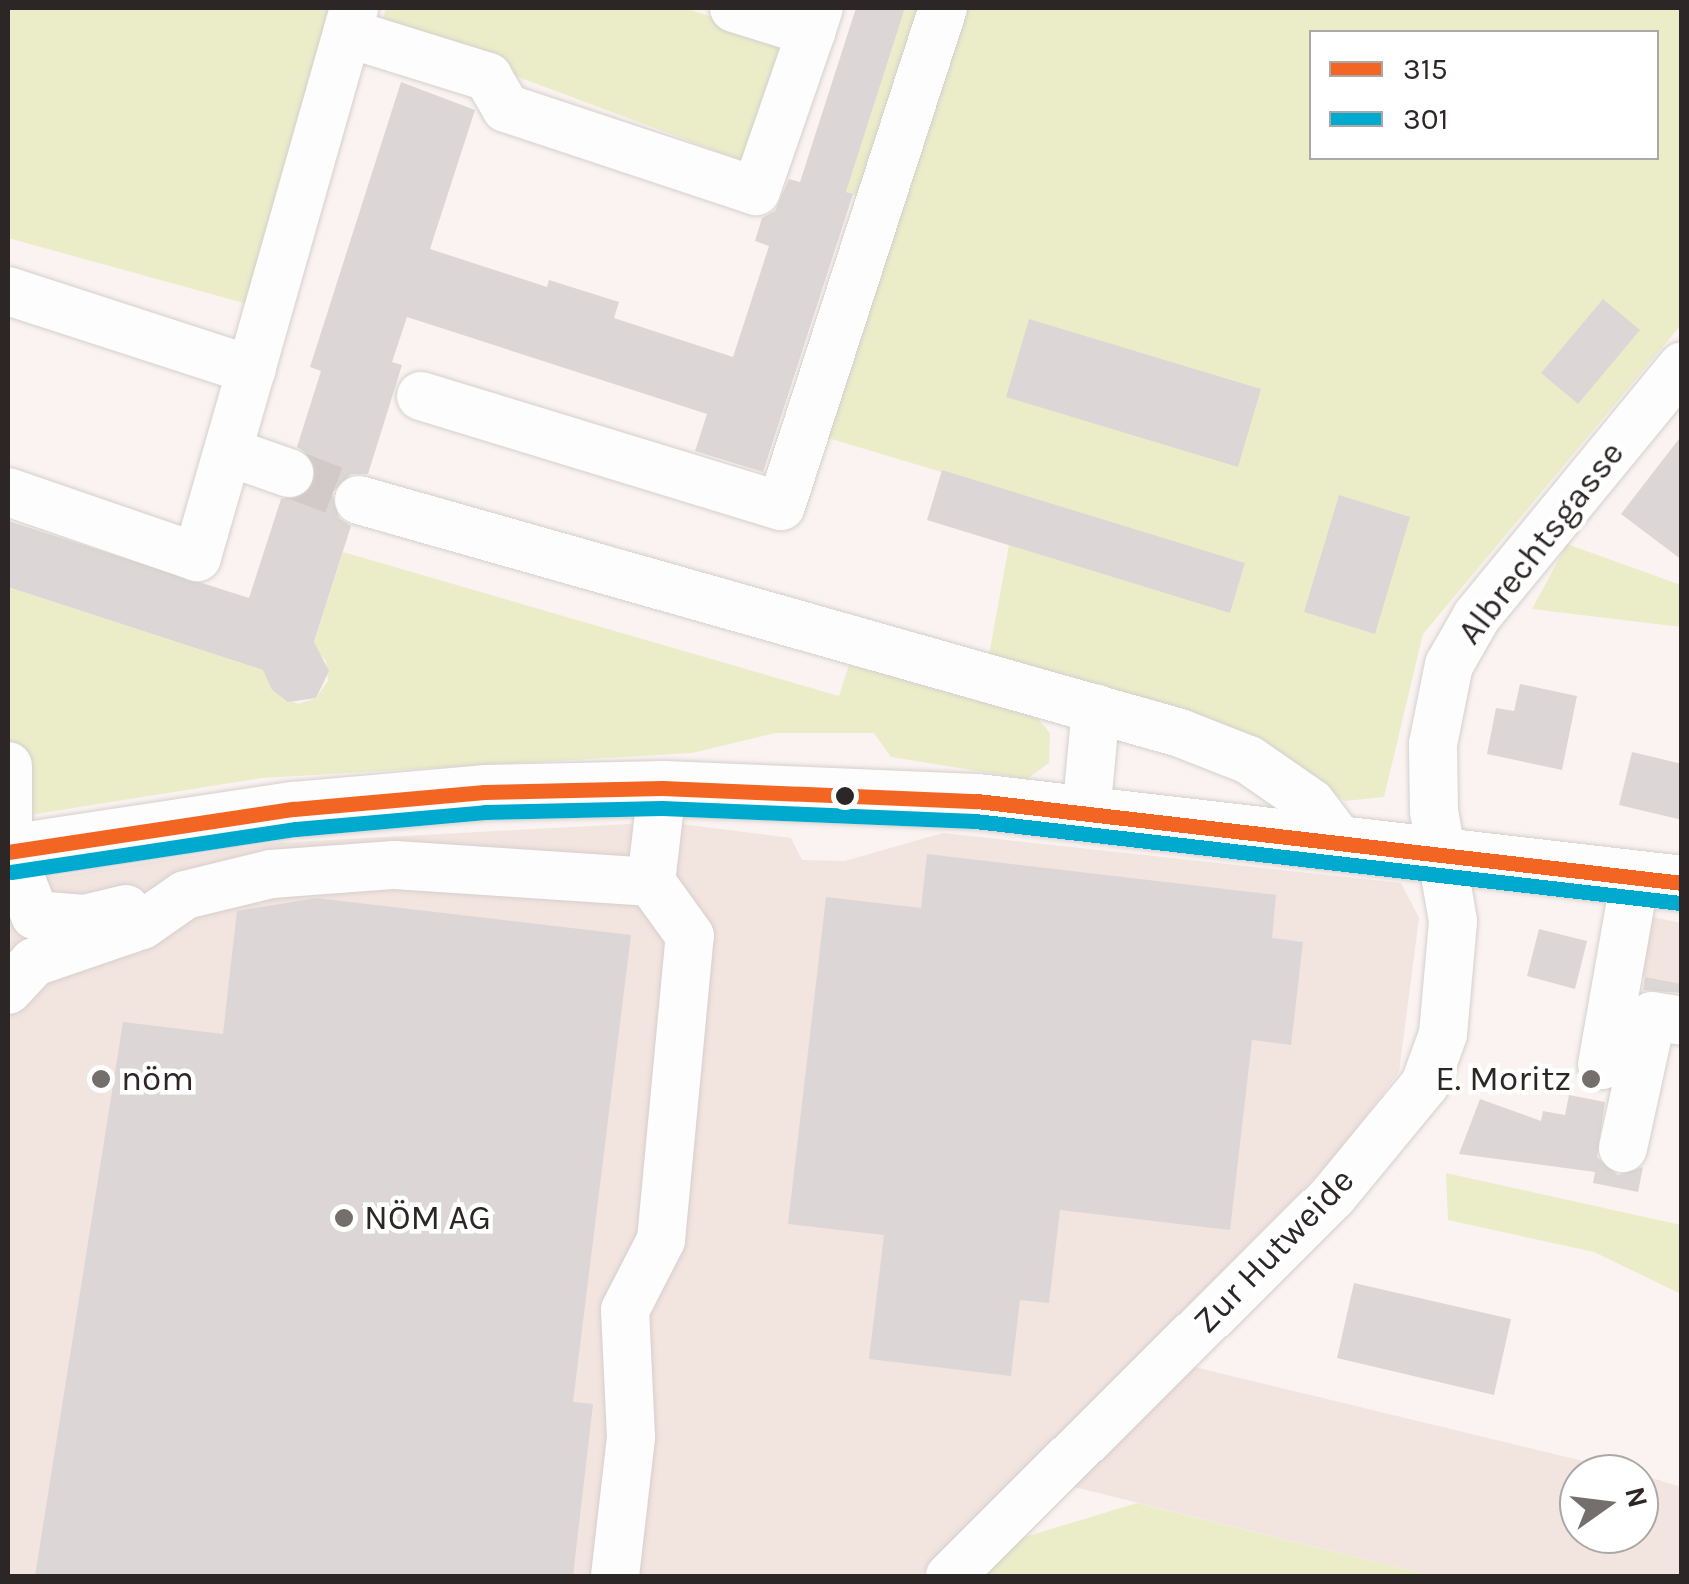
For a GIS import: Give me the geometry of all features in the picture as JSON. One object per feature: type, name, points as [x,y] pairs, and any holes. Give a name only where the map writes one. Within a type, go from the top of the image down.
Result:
[{"type":"main road","points":[[8,856],[294,809],[484,792],[662,788],[958,800],[1658,880]]},
{"type":"street","points":[[8,492],[198,557],[351,20],[488,77],[506,108],[756,191],[815,20],[734,8]]},
{"type":"street","points":[[420,396],[781,506],[943,8]]},
{"type":"street","points":[[8,290],[251,370]]},
{"type":"street","name":"Albrechtsgasse","points":[[1442,856],[1433,744],[1449,665],[1477,616],[1682,366]]},
{"type":"street","points":[[229,452],[289,473]]},
{"type":"street","points":[[360,500],[1096,708],[1249,760],[1311,803],[1341,842]]},
{"type":"street","points":[[1086,814],[1096,708]]},
{"type":"street","points":[[8,766],[8,856],[35,915],[84,918],[271,874],[395,865],[652,882]]},
{"type":"street","points":[[615,1576],[631,1437],[625,1310],[661,1240],[690,936],[652,882],[662,788]]},
{"type":"street","name":"Zur Hutweide","points":[[950,1576],[1332,1197],[1424,1084],[1443,1034],[1453,922],[1442,856]]},
{"type":"street","points":[[1602,1064],[1658,880]]},
{"type":"street","points":[[8,990],[34,962],[142,925],[185,895]]},
{"type":"street","points":[[1623,1148],[1652,1016],[1682,1021]]},
{"type":"shaded area","name":"nöm","points":[[665,822],[791,838],[802,860],[845,861],[943,833],[1401,883],[1419,918],[1399,1072],[1335,1157],[1133,1361],[1190,1366],[1559,1455],[1559,1554],[1659,1554],[1659,1480],[1681,1487],[1681,1576],[1432,1576],[1022,1474],[920,1576],[8,1576],[8,884],[275,843]]},
{"type":"shaded area","points":[[1648,916],[1681,923],[1681,984],[1640,976]]},
{"type":"green space","points":[[8,8],[334,8],[251,305],[8,238]]},
{"type":"green space","points":[[386,8],[685,8],[790,43],[743,161],[381,26]]},
{"type":"green space","points":[[905,8],[1681,8],[1681,325],[1423,634],[1384,797],[1345,801],[1250,738],[987,666],[1009,545],[1230,612],[1245,563],[785,425],[858,196],[846,192]]},
{"type":"green space","points":[[1567,544],[1681,585],[1681,627],[1532,609]]},
{"type":"green space","points":[[343,552],[839,696],[849,665],[1027,705],[1050,733],[1049,763],[1027,779],[891,757],[874,733],[775,733],[692,753],[262,778],[23,816],[8,783],[8,587],[266,671],[272,690],[298,704],[316,698],[328,681],[326,661],[313,646]]},
{"type":"green space","points":[[1446,1173],[1681,1225],[1681,1294],[1594,1252],[1448,1220]]},
{"type":"green space","points":[[1137,1503],[1432,1576],[980,1576],[1018,1539]]},
{"type":"building","points":[[856,8],[905,8],[846,192],[853,194],[763,472],[695,451],[707,414],[407,317],[392,362],[402,365],[368,474],[351,474],[332,493],[339,518],[351,526],[314,642],[329,671],[316,698],[288,702],[272,690],[263,670],[8,587],[8,521],[249,598],[281,499],[306,494],[315,481],[310,456],[297,447],[321,371],[310,367],[401,82],[475,110],[430,249],[547,287],[549,280],[619,302],[614,318],[733,357],[769,246],[755,241],[762,218],[775,211],[789,179],[800,182]]},
{"type":"building","points":[[1603,299],[1640,330],[1578,404],[1541,373]]},
{"type":"building","points":[[1029,319],[1261,389],[1238,467],[1006,397]]},
{"type":"building","points":[[1682,435],[1682,560],[1621,514]]},
{"type":"building","points":[[942,470],[1245,563],[1230,613],[927,520]]},
{"type":"building","points":[[1339,495],[1410,517],[1375,634],[1304,612]]},
{"type":"building","points":[[1520,684],[1577,696],[1562,770],[1487,754],[1496,708],[1514,711]]},
{"type":"building","points":[[1632,752],[1682,764],[1682,820],[1619,805]]},
{"type":"building","points":[[927,854],[1276,895],[1272,938],[1303,942],[1291,1045],[1252,1040],[1230,1230],[1060,1210],[1049,1303],[1020,1300],[1011,1376],[869,1359],[884,1235],[788,1224],[826,897],[921,908]]},
{"type":"building","name":"NÖM AG","points":[[316,898],[631,935],[573,1402],[593,1404],[573,1576],[35,1576],[123,1022],[223,1034],[237,911]]},
{"type":"building","points":[[1539,929],[1587,941],[1575,989],[1527,976]]},
{"type":"building","points":[[1645,977],[1682,984],[1682,993],[1643,990]]},
{"type":"building","points":[[1569,1095],[1605,1102],[1597,1157],[1618,1175],[1643,1167],[1638,1192],[1593,1183],[1595,1172],[1459,1154],[1480,1099],[1541,1121],[1543,1111],[1565,1115]]},
{"type":"building","points":[[1354,1283],[1511,1319],[1494,1395],[1337,1358]]},
{"type":"tunnel","points":[[289,473],[359,500]]},
{"type":"transit line","name":"315","points":[[8,852],[294,809],[484,792],[662,788],[977,801],[1682,883]]},
{"type":"transit line","name":"301","points":[[11,872],[296,829],[485,812],[662,808],[975,821],[1680,903]]},
{"type":"place","name":"nöm","points":[[101,1079]]},
{"type":"place","name":"E. Moritz","points":[[1591,1079]]},
{"type":"place","name":"NÖM AG","points":[[344,1218]]}]
